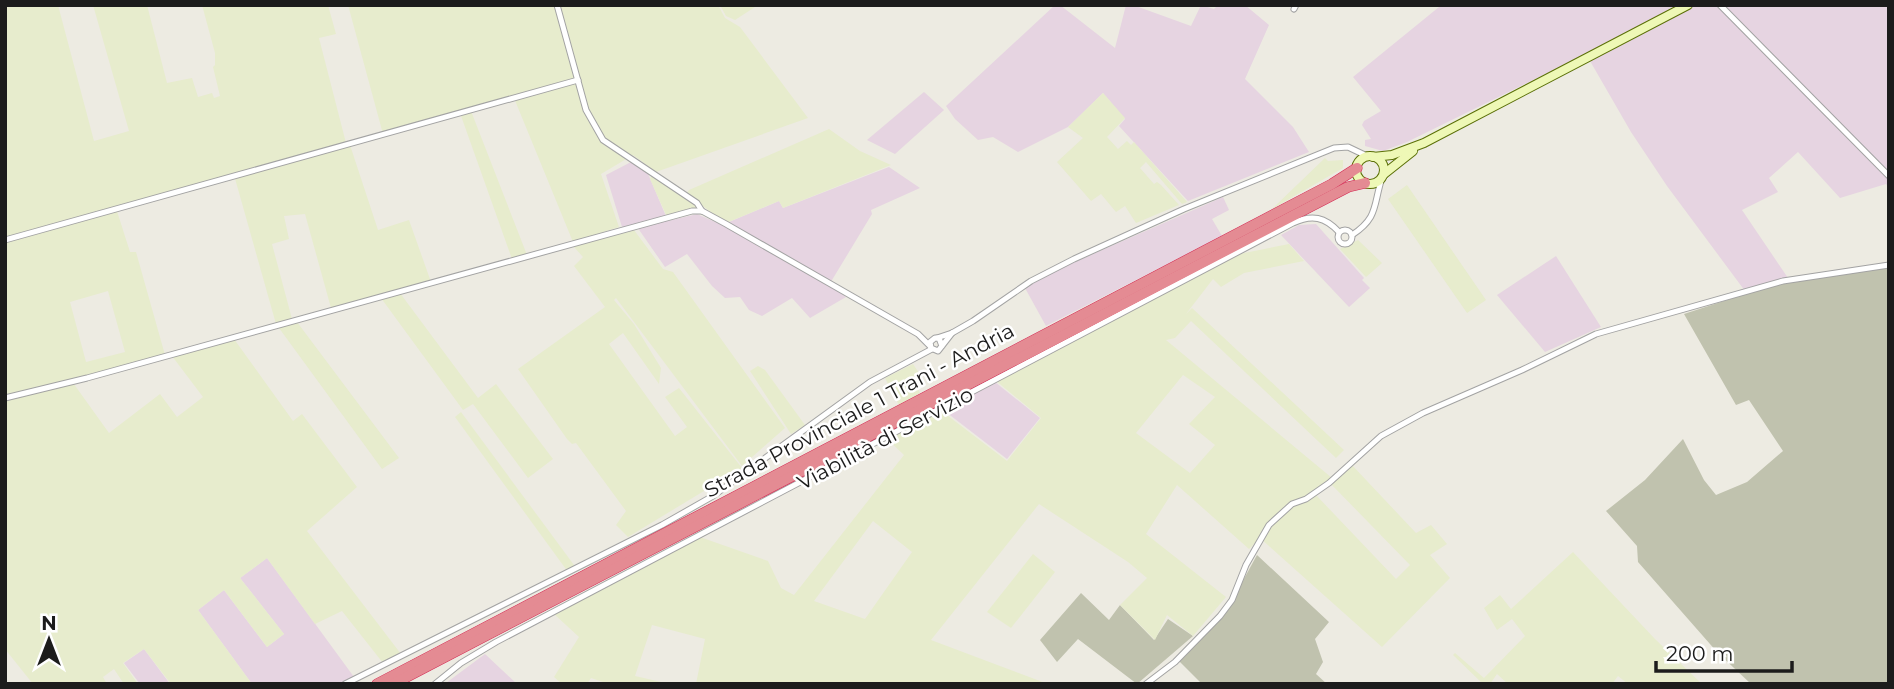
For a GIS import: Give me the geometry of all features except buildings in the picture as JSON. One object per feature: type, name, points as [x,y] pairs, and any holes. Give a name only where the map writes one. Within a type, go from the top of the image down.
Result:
[{"type":"highway","name":"Strada Provinciale 1 Trani - Andria","points":[[377,684],[1332,184],[1357,166]]},
{"type":"highway","name":"Strada Provinciale 1 Trani - Andria","points":[[393,684],[1348,187],[1365,183]]},
{"type":"highway","points":[[365,684],[426,658]]},
{"type":"main road","name":"Strada Provinciale 1 Trani - Andria","points":[[1357,166],[1371,157],[1392,155],[1424,143],[1669,10],[1688,5]]},
{"type":"main road","name":"Strada Provinciale 1 Trani - Andria","points":[[1365,183],[1374,184],[1424,143]]},
{"type":"main road","points":[[1371,157],[1381,162],[1383,176]]},
{"type":"main road","points":[[1357,166],[1358,177],[1365,183]]},
{"type":"street","points":[[557,5],[586,110],[603,139],[697,203],[702,211],[918,334],[938,351],[952,333]]},
{"type":"street","points":[[1720,5],[1889,176]]},
{"type":"street","points":[[5,240],[578,80]]},
{"type":"street","points":[[345,684],[698,505],[770,457],[870,382],[931,347],[935,338],[952,333],[1031,281],[1184,209],[1323,151],[1341,146],[1371,157]]},
{"type":"street","points":[[1357,150],[1357,166]]},
{"type":"street","points":[[1352,235],[1348,230],[1339,232],[1338,239],[1343,244],[1350,242],[1352,235],[1372,217],[1383,176]]},
{"type":"street","points":[[5,398],[87,379],[692,211],[702,211]]},
{"type":"street","name":"Viabilità di Servizio","points":[[435,684],[461,663],[488,647],[1293,223],[1311,217],[1320,218],[1329,222],[1339,232]]},
{"type":"street","points":[[1146,684],[1183,654],[1220,616],[1232,600],[1269,525],[1292,504],[1306,499],[1329,483],[1381,436],[1423,413],[1522,370],[1595,334],[1783,281],[1889,265]]},
{"type":"street","points":[[918,334],[935,338],[942,342],[943,346]]},
{"type":"shaded area","points":[[5,5],[58,5],[94,141],[129,131],[93,5],[147,5],[167,83],[192,78],[198,97],[212,93],[214,98],[220,96],[213,67],[215,53],[202,5],[328,5],[336,34],[319,38],[346,143],[350,145],[378,230],[409,220],[431,282],[331,308],[305,214],[284,216],[289,239],[272,244],[292,319],[276,324],[234,175],[116,208],[130,252],[136,252],[165,355],[71,380],[109,433],[160,394],[177,417],[203,397],[172,356],[234,339],[293,421],[302,414],[357,487],[307,531],[401,654],[383,663],[342,611],[315,624],[267,558],[240,578],[284,634],[267,647],[224,590],[198,610],[252,684],[171,684],[144,649],[123,663],[138,684],[124,684],[114,669],[103,677],[107,684],[33,684],[5,649]],"holes":[[[108,291],[125,352],[86,362],[70,302]]]},
{"type":"shaded area","points":[[348,5],[718,5],[725,18],[740,27],[808,118],[656,172],[633,155],[601,174],[619,227],[573,242],[514,98],[471,111],[527,255],[512,259],[460,113],[383,134]]},
{"type":"shaded area","points":[[720,5],[758,5],[735,20],[726,16]]},
{"type":"shaded area","points":[[1055,5],[1060,5],[1115,48],[1126,5],[1133,5],[1191,26],[1201,5],[1214,9],[1218,5],[1245,5],[1269,25],[1245,79],[1293,127],[1309,152],[1188,201],[1119,126],[1125,119],[1103,93],[1068,127],[1018,152],[993,137],[978,140],[955,119],[946,106]]},
{"type":"shaded area","points":[[1889,5],[1889,188],[1886,184],[1840,198],[1798,152],[1769,178],[1778,192],[1742,210],[1788,278],[1745,291],[1667,186],[1631,132],[1586,54],[1407,142],[1383,151],[1365,146],[1365,140],[1371,139],[1362,125],[1381,111],[1353,77],[1439,7]]},
{"type":"shaded area","points":[[924,92],[944,110],[895,154],[867,140]]},
{"type":"shaded area","points":[[1103,93],[1125,118],[1107,137],[1118,149],[1127,141],[1131,145],[1134,142],[1187,202],[1182,204],[1146,162],[1140,168],[1154,184],[1157,182],[1161,185],[1179,205],[1136,223],[1125,206],[1116,212],[1101,194],[1091,201],[1057,162],[1083,138],[1068,127]]},
{"type":"shaded area","points":[[829,129],[860,151],[891,165],[783,208],[779,201],[726,223],[686,194],[689,190]]},
{"type":"shaded area","points":[[1325,158],[1328,161],[1343,160],[1343,168],[1272,209]]},
{"type":"shaded area","points":[[633,161],[646,169],[668,221],[697,214],[722,225],[779,201],[783,208],[889,167],[920,188],[871,210],[872,214],[829,285],[846,297],[810,318],[792,298],[762,316],[749,310],[740,297],[725,298],[687,254],[665,267],[635,224],[622,227],[606,175]]},
{"type":"shaded area","points":[[653,173],[697,207],[696,210],[667,217],[650,179]]},
{"type":"shaded area","points":[[1407,185],[1486,300],[1467,313],[1388,199]]},
{"type":"shaded area","points":[[1223,197],[1229,210],[1212,219],[1222,236],[1046,326],[1025,288],[1052,272]]},
{"type":"shaded area","points":[[1316,224],[1370,288],[1349,307],[1281,235],[1299,225]]},
{"type":"shaded area","points":[[634,230],[663,269],[673,272],[785,428],[742,466],[616,298],[614,300],[634,324],[661,368],[659,384],[623,333],[609,344],[675,436],[687,427],[665,397],[679,388],[742,468],[628,537],[616,525],[626,511],[576,443],[572,444],[567,439],[518,369],[605,307],[574,266],[583,257],[573,246]]},
{"type":"shaded area","points":[[1358,240],[1382,263],[1366,277],[1340,249]]},
{"type":"shaded area","points":[[1289,244],[1304,261],[1244,273],[1221,287],[1213,279],[1186,314],[1192,308],[1344,450],[1336,458],[1191,321],[1175,338],[1166,340],[1332,478],[1351,464],[1416,533],[1431,525],[1447,544],[1430,555],[1450,578],[1382,647],[1260,538],[1249,549],[1177,485],[1146,534],[1226,597],[1193,636],[1167,615],[1155,640],[1120,605],[1147,578],[1128,562],[1039,504],[931,640],[1048,684],[696,684],[705,639],[652,625],[635,676],[670,684],[609,684],[591,678],[587,684],[562,684],[554,677],[579,637],[553,613],[697,536],[768,561],[781,588],[794,595],[904,455],[885,437],[939,409],[1007,461],[1041,418],[995,380],[1229,256]],"holes":[[[1183,375],[1215,397],[1189,424],[1215,445],[1190,473],[1136,433]],[[1330,483],[1410,565],[1396,579],[1316,495]],[[873,521],[912,552],[865,619],[814,601]]]},
{"type":"shaded area","points":[[1556,256],[1601,327],[1545,352],[1497,295]]},
{"type":"shaded area","points":[[1889,267],[1889,684],[1751,684],[1717,652],[1638,562],[1637,546],[1606,511],[1645,480],[1683,439],[1704,480],[1716,495],[1747,482],[1783,451],[1749,400],[1736,405],[1684,314],[1782,282]]},
{"type":"shaded area","points":[[400,293],[478,398],[496,384],[553,459],[528,478],[473,404],[463,410],[381,298]]},
{"type":"shaded area","points":[[297,322],[399,458],[382,469],[279,328]]},
{"type":"shaded area","points":[[913,364],[923,379],[918,389],[920,393],[899,405],[885,378]]},
{"type":"shaded area","points":[[758,366],[765,370],[805,425],[791,434],[750,371]]},
{"type":"shaded area","points":[[995,382],[1040,418],[1007,459],[942,409]]},
{"type":"shaded area","points":[[461,412],[574,565],[568,572],[455,417]]},
{"type":"shaded area","points":[[1573,552],[1655,639],[1702,684],[1628,684],[1618,676],[1612,684],[1508,684],[1497,674],[1490,684],[1483,684],[1453,655],[1455,653],[1484,678],[1525,636],[1512,619],[1497,630],[1484,608],[1500,595],[1511,609]]},
{"type":"shaded area","points":[[1033,554],[1055,572],[1011,628],[987,612]]},
{"type":"shaded area","points":[[1257,555],[1329,622],[1315,639],[1323,662],[1316,674],[1327,684],[1202,684],[1179,661],[1223,617]]},
{"type":"shaded area","points":[[267,558],[354,677],[340,684],[252,684],[198,610],[224,590],[267,647],[284,634],[240,578]]},
{"type":"shaded area","points":[[1081,593],[1109,620],[1120,605],[1154,640],[1168,619],[1193,636],[1137,684],[1078,639],[1057,662],[1040,640]]},
{"type":"shaded area","points":[[144,649],[170,684],[140,684],[124,663]]},
{"type":"shaded area","points":[[485,654],[517,684],[444,684],[446,683]]}]
